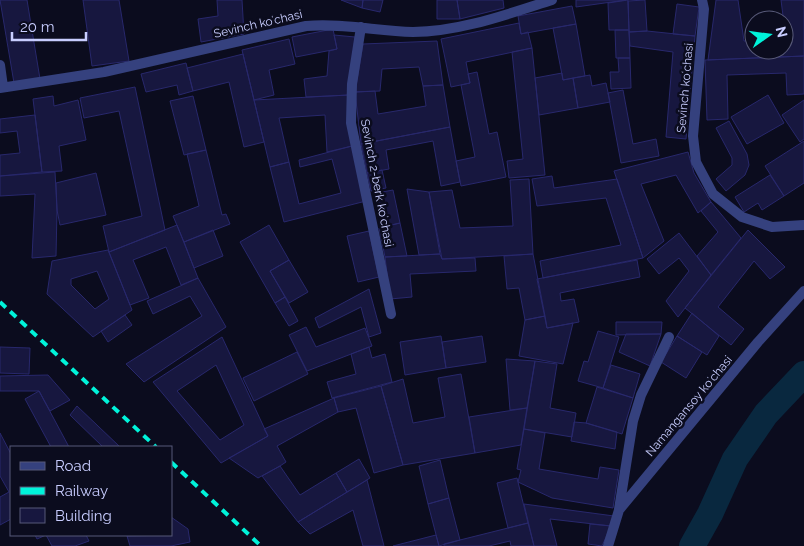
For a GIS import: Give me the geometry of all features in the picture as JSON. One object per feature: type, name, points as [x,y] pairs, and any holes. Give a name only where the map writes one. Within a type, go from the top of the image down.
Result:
[{"type":"street","name":"Sevinch koʻchasi","points":[[2,87],[104,72],[306,26],[324,24],[413,32],[437,30],[491,19],[552,0]]},
{"type":"street","name":"Sevinch koʻchasi","points":[[702,0],[704,9],[693,136],[696,162],[714,194],[742,217],[772,227],[804,224]]},
{"type":"street","name":"Sevinch 2-berk koʻchasi","points":[[361,27],[352,84],[351,124],[391,314]]},
{"type":"street","points":[[0,65],[2,87]]},
{"type":"street","name":"Namangansoy koʻchasi","points":[[608,546],[619,510],[758,342],[804,291]]},
{"type":"street","points":[[619,510],[633,421],[641,395],[669,337]]},
{"type":"building","points":[[0,0],[27,0],[40,79],[14,83]]},
{"type":"building","points":[[83,0],[119,0],[129,61],[92,66]]},
{"type":"building","points":[[217,0],[242,0],[244,34],[201,42],[198,19],[218,16]]},
{"type":"building","points":[[341,0],[363,0],[362,8]]},
{"type":"building","points":[[363,0],[383,0],[380,12],[362,8]]},
{"type":"building","points":[[437,0],[457,0],[460,19],[437,19]]},
{"type":"building","points":[[457,0],[503,0],[504,8],[460,19]]},
{"type":"building","points":[[576,0],[626,0],[576,7]]},
{"type":"building","points":[[628,0],[629,30],[609,30],[608,3]]},
{"type":"building","points":[[645,0],[647,31],[629,32],[628,1]]},
{"type":"building","points":[[716,0],[738,0],[744,41],[744,58],[708,60]]},
{"type":"building","points":[[781,0],[804,0],[804,56],[794,56],[794,10],[782,10]]},
{"type":"building","points":[[677,4],[699,7],[695,36],[673,34]]},
{"type":"building","points":[[572,6],[576,24],[521,34],[518,16]]},
{"type":"building","points":[[519,23],[521,34],[528,32],[532,48],[466,62],[470,83],[451,87],[441,39]]},
{"type":"building","points":[[576,24],[585,76],[563,80],[553,28]]},
{"type":"building","points":[[333,29],[337,49],[296,57],[292,37]]},
{"type":"building","points":[[615,30],[629,30],[630,58],[616,58]]},
{"type":"building","points":[[647,31],[695,36],[686,139],[666,137],[673,52],[630,46],[629,32]]},
{"type":"building","points":[[334,35],[355,37],[349,95],[306,97],[304,79],[327,76],[329,51],[337,49]]},
{"type":"building","points":[[289,39],[295,64],[269,70],[274,95],[254,100],[242,50]]},
{"type":"building","points":[[437,41],[443,85],[423,86],[419,67],[382,69],[380,91],[355,92],[363,44]]},
{"type":"building","points":[[532,48],[545,175],[509,178],[507,161],[523,159],[512,52]]},
{"type":"building","points":[[243,54],[264,142],[244,147],[229,82],[193,91],[187,68]]},
{"type":"building","points":[[794,56],[804,56],[804,94],[787,95],[786,73],[727,75],[728,119],[707,120],[705,60],[744,58],[744,60],[794,60]]},
{"type":"building","points":[[618,58],[630,58],[631,88],[611,89],[610,72],[619,72]]},
{"type":"building","points":[[186,63],[193,91],[179,95],[177,85],[146,92],[141,74]]},
{"type":"building","points":[[477,72],[489,134],[497,132],[506,177],[461,186],[456,161],[475,157],[461,85],[470,83],[468,74]]},
{"type":"building","points":[[562,73],[563,80],[573,78],[578,108],[539,115],[535,78]]},
{"type":"building","points":[[590,75],[592,86],[606,83],[610,102],[578,108],[573,78]]},
{"type":"building","points":[[443,85],[450,127],[361,144],[355,92],[375,91],[378,114],[426,106],[423,86]]},
{"type":"building","points":[[135,87],[165,230],[109,252],[103,226],[142,216],[119,111],[84,118],[80,98]]},
{"type":"building","points":[[623,90],[633,144],[656,139],[659,156],[621,163],[608,93]]},
{"type":"building","points":[[349,95],[352,146],[327,152],[325,115],[279,118],[289,162],[270,167],[254,100]]},
{"type":"building","points":[[768,95],[784,123],[747,144],[731,117]]},
{"type":"building","points":[[53,96],[54,106],[78,100],[86,140],[59,146],[62,171],[42,172],[33,99]]},
{"type":"building","points":[[193,96],[206,150],[184,155],[170,101]]},
{"type":"building","points":[[804,100],[804,139],[800,142],[782,115]]},
{"type":"building","points":[[35,115],[42,172],[0,176],[0,155],[20,153],[17,131],[0,133],[0,119]]},
{"type":"building","points":[[729,121],[747,154],[749,165],[745,175],[726,191],[716,179],[732,165],[732,158],[716,128]]},
{"type":"building","points":[[450,127],[460,182],[441,186],[433,141],[386,150],[389,169],[367,173],[361,144]]},
{"type":"building","points":[[804,141],[804,183],[784,196],[765,166]]},
{"type":"building","points":[[352,146],[366,201],[284,222],[270,167],[289,162],[299,204],[341,193],[332,159],[300,167],[299,160]]},
{"type":"building","points":[[206,150],[222,215],[226,214],[230,224],[184,242],[173,216],[199,206],[187,154]]},
{"type":"building","points":[[688,152],[694,173],[711,202],[698,213],[676,175],[641,184],[664,241],[643,258],[614,171]]},
{"type":"building","points":[[382,170],[386,188],[371,191],[367,173]]},
{"type":"building","points":[[55,172],[57,210],[56,256],[32,258],[35,194],[0,196],[0,176]]},
{"type":"building","points":[[96,173],[106,215],[60,225],[57,210],[56,183]]},
{"type":"building","points":[[770,175],[784,196],[762,210],[758,203],[744,212],[735,197]]},
{"type":"building","points":[[552,176],[554,188],[617,179],[643,258],[543,278],[540,261],[621,245],[606,198],[537,206],[532,179]]},
{"type":"building","points":[[529,179],[533,254],[442,259],[429,192],[452,190],[460,228],[513,226],[510,180]]},
{"type":"building","points":[[407,189],[429,192],[440,254],[419,255]]},
{"type":"building","points":[[393,190],[400,223],[383,227],[377,193]]},
{"type":"building","points":[[711,202],[741,238],[711,275],[697,256],[718,232],[701,211]]},
{"type":"building","points":[[400,223],[407,256],[385,257],[379,228]]},
{"type":"building","points":[[177,225],[198,278],[181,285],[166,247],[133,260],[149,298],[130,305],[109,252]]},
{"type":"building","points":[[269,225],[289,260],[270,271],[285,297],[275,303],[240,242]]},
{"type":"building","points":[[213,230],[223,256],[194,268],[184,242]]},
{"type":"building","points":[[748,230],[785,267],[770,279],[754,261],[718,307],[744,329],[731,345],[685,308]]},
{"type":"building","points":[[369,231],[379,277],[358,282],[347,236]]},
{"type":"building","points":[[679,233],[711,275],[678,317],[666,301],[689,271],[679,258],[659,274],[647,259]]},
{"type":"building","points":[[108,250],[132,310],[93,337],[47,294],[52,261]],"holes":[[[97,271],[109,299],[95,309],[71,285],[71,279]]]},
{"type":"building","points":[[440,254],[442,259],[475,258],[476,271],[410,274],[412,297],[390,299],[385,257]]},
{"type":"building","points":[[533,254],[545,316],[525,320],[519,288],[507,289],[504,256]]},
{"type":"building","points":[[289,260],[308,292],[289,303],[270,271]]},
{"type":"building","points":[[637,260],[640,277],[560,293],[561,301],[574,299],[579,322],[547,328],[537,279]]},
{"type":"building","points":[[198,278],[226,327],[144,382],[126,364],[202,316],[190,296],[153,314],[147,301]]},
{"type":"building","points":[[369,289],[381,333],[369,337],[361,307],[319,328],[315,318]]},
{"type":"building","points":[[285,297],[298,321],[289,326],[275,303]]},
{"type":"building","points":[[692,313],[719,336],[707,355],[677,336]]},
{"type":"building","points":[[125,315],[132,325],[108,342],[101,331]]},
{"type":"building","points":[[545,316],[547,328],[573,323],[563,364],[519,356],[525,320]]},
{"type":"building","points":[[616,322],[662,322],[661,334],[616,335]]},
{"type":"building","points":[[306,327],[316,347],[365,328],[372,346],[307,371],[289,335]]},
{"type":"building","points":[[598,331],[619,337],[603,388],[578,381],[584,361],[588,362]]},
{"type":"building","points":[[626,334],[661,334],[650,366],[619,352]]},
{"type":"building","points":[[441,336],[446,368],[405,375],[400,342]]},
{"type":"building","points":[[482,336],[486,362],[446,368],[442,342]]},
{"type":"building","points":[[677,336],[702,352],[686,378],[661,362]]},
{"type":"building","points":[[222,337],[268,436],[221,463],[153,382]],"holes":[[[216,365],[244,425],[220,440],[177,391]]]},
{"type":"building","points":[[0,347],[30,348],[29,374],[0,373]]},
{"type":"building","points":[[369,347],[372,358],[385,354],[392,382],[332,398],[327,382],[356,374],[351,354]]},
{"type":"building","points":[[297,352],[308,374],[254,401],[243,378]]},
{"type":"building","points":[[506,359],[535,361],[527,408],[510,410]]},
{"type":"building","points":[[535,361],[557,364],[550,408],[576,413],[572,437],[524,429]]},
{"type":"building","points":[[611,365],[640,374],[633,398],[603,388]]},
{"type":"building","points":[[461,374],[475,453],[403,465],[381,386],[403,379],[413,423],[445,417],[438,378]]},
{"type":"building","points":[[48,375],[70,400],[50,411],[39,391],[0,391],[0,376]]},
{"type":"building","points":[[381,386],[403,465],[374,473],[356,408],[338,412],[334,398]]},
{"type":"building","points":[[597,387],[633,398],[622,434],[586,423]]},
{"type":"building","points":[[39,391],[68,446],[50,446],[25,399]]},
{"type":"building","points":[[334,398],[338,412],[277,446],[286,462],[280,466],[258,478],[229,458],[268,436],[264,429]]},
{"type":"building","points":[[77,406],[119,446],[102,446],[70,415]]},
{"type":"building","points":[[527,408],[521,445],[475,453],[469,417]]},
{"type":"building","points":[[574,422],[586,423],[617,432],[615,449],[571,441]]},
{"type":"building","points":[[524,429],[545,433],[539,469],[598,479],[600,467],[619,470],[613,508],[552,498],[518,482],[521,470],[517,469]]},
{"type":"building","points":[[0,433],[10,452],[10,520],[0,525],[0,497],[9,492],[0,476]]},
{"type":"building","points":[[359,459],[370,478],[347,492],[336,473]]},
{"type":"building","points":[[440,460],[449,498],[428,504],[419,466]]},
{"type":"building","points":[[280,466],[300,495],[336,473],[347,492],[298,522],[262,476]]},
{"type":"building","points":[[517,478],[528,523],[508,528],[497,483]]},
{"type":"building","points":[[367,480],[384,546],[363,546],[353,510],[310,534],[298,522]]},
{"type":"building","points":[[449,498],[460,540],[439,546],[428,504]]},
{"type":"building","points":[[524,504],[614,516],[611,526],[550,519],[557,546],[534,546]]},
{"type":"building","points":[[172,518],[188,529],[190,542],[171,546],[130,546],[127,536],[172,536]]},
{"type":"building","points":[[528,523],[534,546],[511,546],[510,541],[489,546],[444,546],[444,544]]},
{"type":"building","points":[[590,524],[611,526],[602,546],[588,544]]},
{"type":"building","points":[[436,535],[439,546],[393,546]]},
{"type":"building","points":[[47,536],[86,536],[89,541],[75,546],[52,546]]},
{"type":"waterway","points":[[692,546],[710,514],[735,459],[766,414],[804,374]]},
{"type":"railway","points":[[0,302],[155,446]]},
{"type":"railway","points":[[172,463],[261,546]]}]
